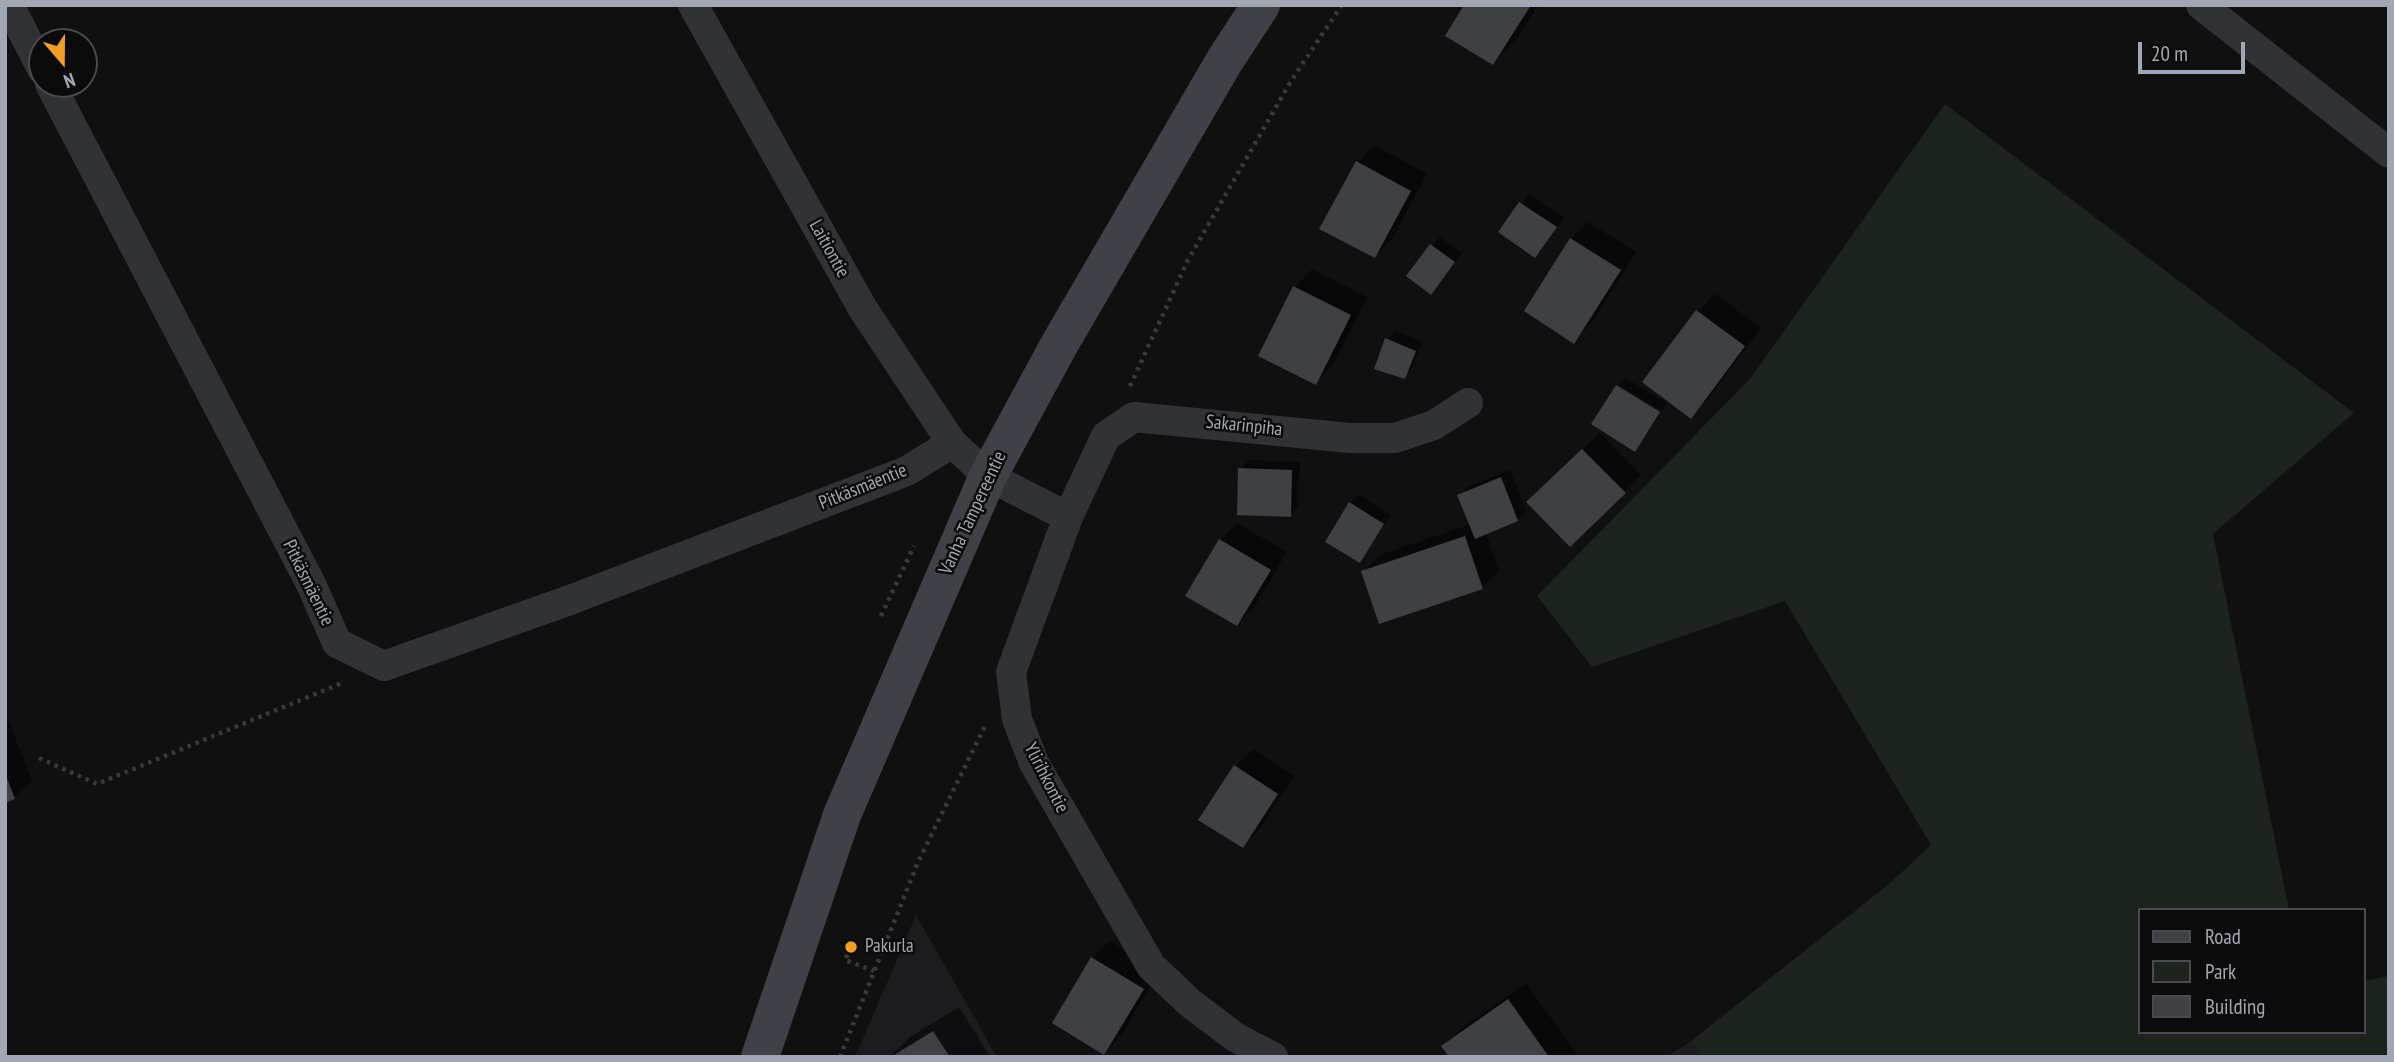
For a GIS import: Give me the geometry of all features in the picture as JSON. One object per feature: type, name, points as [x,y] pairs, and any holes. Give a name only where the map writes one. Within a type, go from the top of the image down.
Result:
[{"type":"main road","name":"Vanha Tampereentie","points":[[761,1057],[842,815],[988,476],[1073,322],[1225,60],[1261,5]]},
{"type":"street","points":[[9,5],[28,42]]},
{"type":"street","name":"Laitiontie","points":[[693,5],[863,309],[952,443],[988,476]]},
{"type":"street","points":[[2201,5],[2389,153]]},
{"type":"street","name":"Pitkäsmäentie","points":[[57,98],[311,584],[337,643],[384,666],[570,600],[907,471],[952,443]]},
{"type":"street","name":"Sakarinpiha","points":[[1106,436],[1134,417],[1170,418],[1350,438],[1395,438],[1434,425],[1468,403]]},
{"type":"street","points":[[988,476],[1068,517],[1106,436]]},
{"type":"street","name":"Ylirihkontie","points":[[1068,517],[1012,672],[1017,719],[1034,763],[1151,966],[1190,1003],[1235,1037],[1273,1057]]},
{"type":"path","points":[[1106,436],[1188,260],[1291,81],[1342,5]]},
{"type":"path","points":[[39,758],[97,784],[384,666]]},
{"type":"path","points":[[840,1057],[918,862],[1012,672]]},
{"type":"path","points":[[851,947],[845,960],[874,971]]},
{"type":"shaded area","points":[[916,915],[997,1057],[855,1057]]},
{"type":"shaded area","points":[[1691,1041],[1702,1057],[1666,1057]]},
{"type":"green space","points":[[1945,104],[2354,413],[2213,534],[2289,908],[2138,908],[2138,1034],[2366,1034],[2366,981],[2389,976],[2389,1057],[1702,1057],[1691,1041],[1889,884],[1931,845],[1785,601],[1592,667],[1537,596],[1750,379]]},
{"type":"building","points":[[1464,5],[1531,5],[1493,65],[1445,36]]},
{"type":"building","points":[[1356,161],[1411,191],[1375,258],[1319,229]]},
{"type":"building","points":[[1519,202],[1557,227],[1535,258],[1498,232]]},
{"type":"building","points":[[1570,238],[1621,270],[1574,344],[1524,311]]},
{"type":"building","points":[[1430,244],[1455,262],[1431,295],[1406,276]]},
{"type":"building","points":[[1293,286],[1351,315],[1316,385],[1258,356]]},
{"type":"building","points":[[1696,310],[1745,346],[1691,419],[1642,382]]},
{"type":"building","points":[[1385,338],[1416,351],[1405,379],[1374,369]]},
{"type":"building","points":[[1616,385],[1660,412],[1635,452],[1591,424]]},
{"type":"building","points":[[1582,449],[1626,493],[1570,547],[1526,502]]},
{"type":"building","points":[[1238,468],[1292,470],[1291,517],[1237,515]]},
{"type":"building","points":[[1501,477],[1518,521],[1475,539],[1457,495]]},
{"type":"building","points":[[1349,502],[1384,524],[1360,563],[1325,542]]},
{"type":"building","points":[[1465,536],[1483,589],[1379,624],[1361,571]]},
{"type":"building","points":[[1219,539],[1271,570],[1237,626],[1185,596]]},
{"type":"building","points":[[1234,765],[1278,794],[1243,848],[1198,820]]},
{"type":"building","points":[[5,773],[15,799],[5,803]]},
{"type":"building","points":[[1091,957],[1144,989],[1104,1055],[1052,1023]]},
{"type":"building","points":[[1508,999],[1549,1057],[1449,1057],[1441,1046]]},
{"type":"building","points":[[933,1031],[950,1057],[891,1057]]},
{"type":"place","name":"Pakurla","points":[[851,947]]}]
